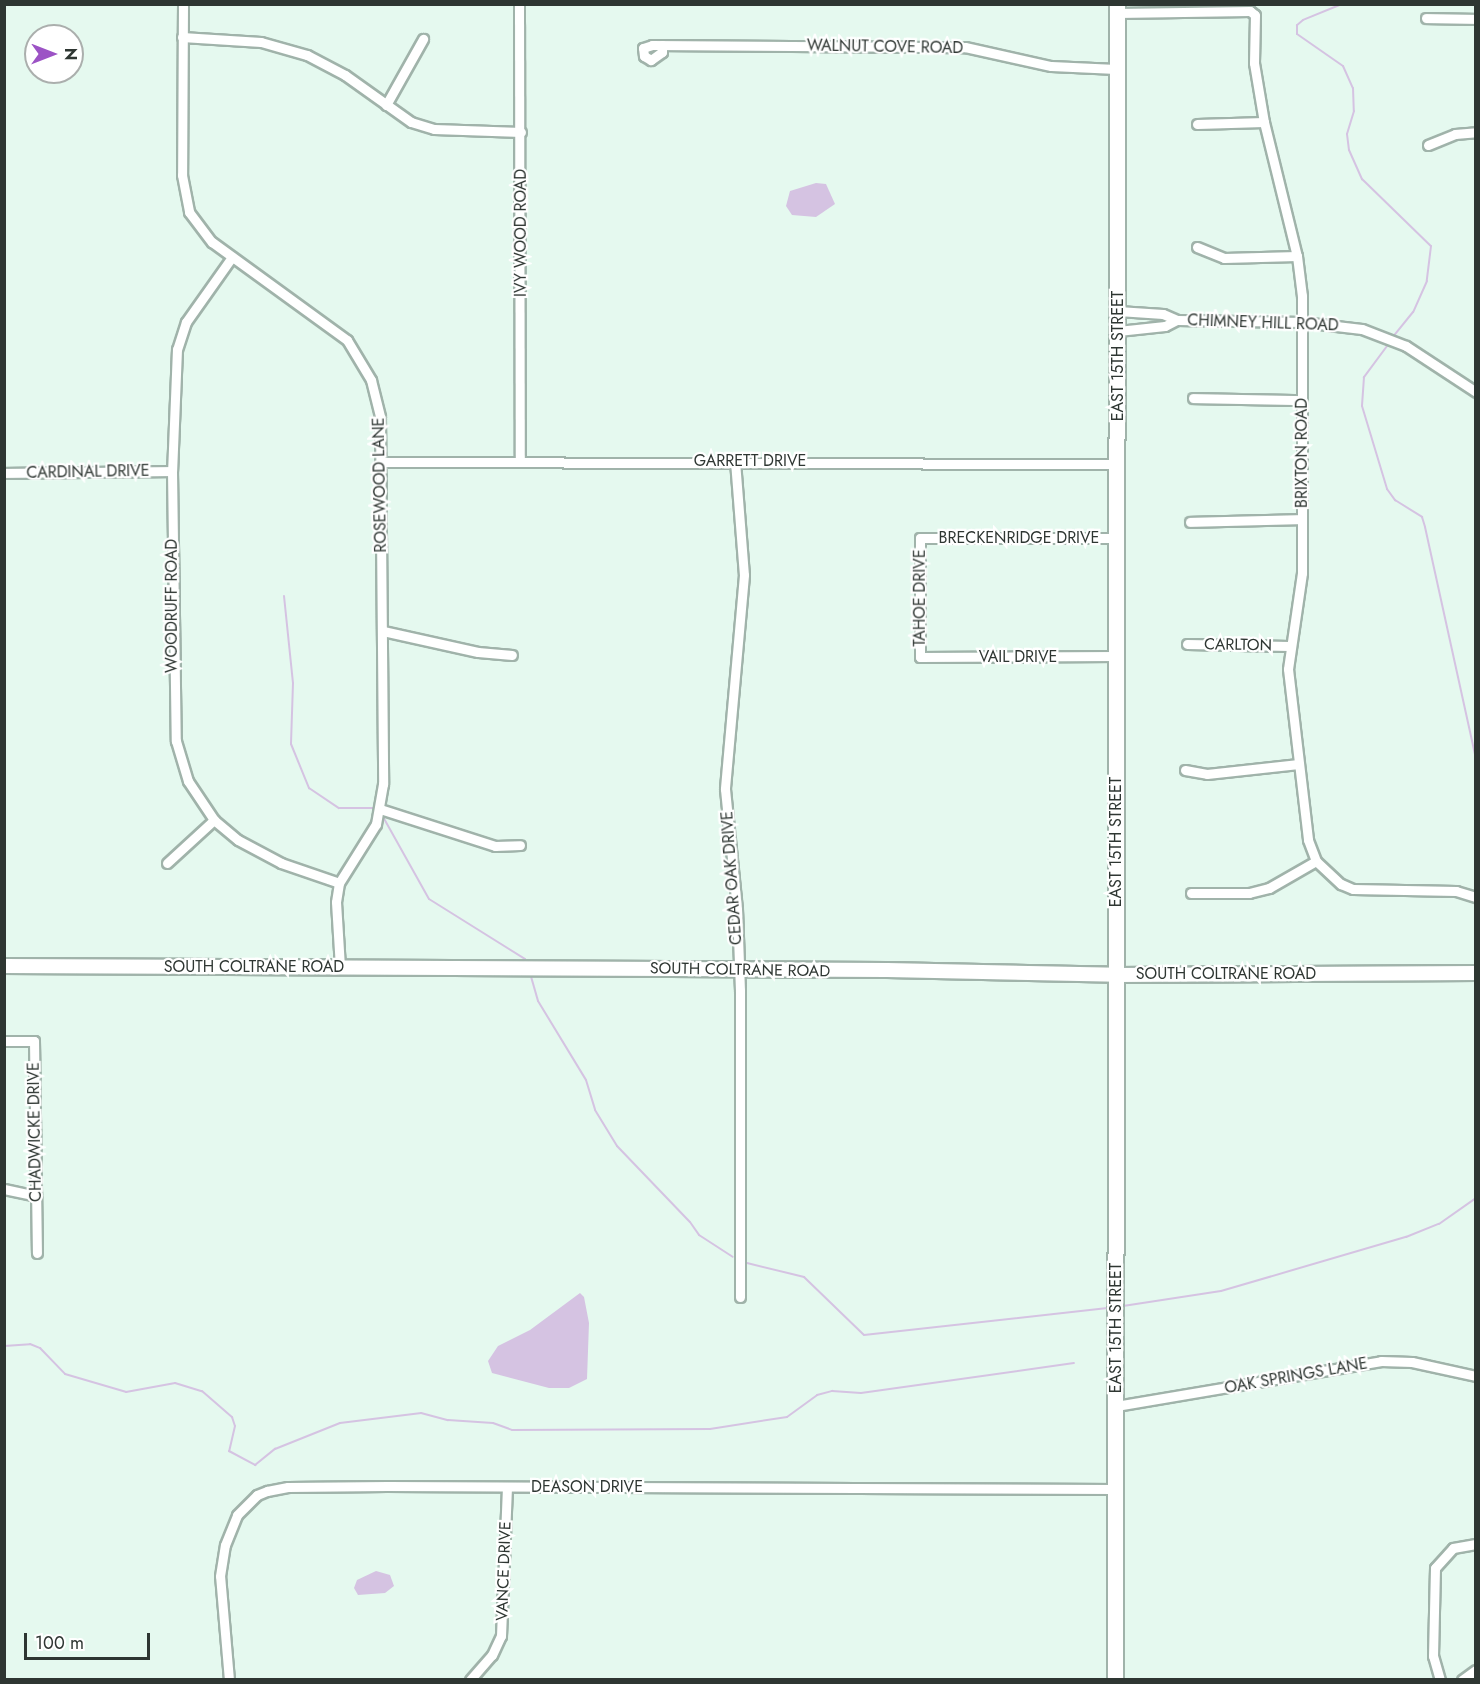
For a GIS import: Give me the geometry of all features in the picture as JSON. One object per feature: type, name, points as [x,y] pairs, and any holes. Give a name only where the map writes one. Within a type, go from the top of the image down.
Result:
[{"type":"main road","name":"EAST 15TH STREET","points":[[1115,1680],[1117,9]]},
{"type":"main road","name":"SOUTH COLTRANE ROAD","points":[[4,966],[739,970],[1117,975],[1476,973]]},
{"type":"street","name":"ROSEWOOD LANE","points":[[183,4],[186,201],[201,232],[347,340],[371,380],[376,397],[383,462],[383,631],[379,812],[364,847],[339,883]]},
{"type":"street","name":"IVY WOOD ROAD","points":[[519,4],[520,461]]},
{"type":"street","name":"BRIXTON ROAD","points":[[1117,9],[1250,11],[1255,15],[1254,63],[1264,122],[1297,256],[1302,322],[1300,594],[1289,646],[1298,764],[1308,840],[1316,861],[1341,884],[1353,889],[1456,891],[1476,897]]},
{"type":"street","points":[[1426,18],[1476,19]]},
{"type":"street","points":[[182,37],[240,39],[287,48],[334,69],[411,122],[434,129],[521,132]]},
{"type":"street","points":[[386,105],[423,39]]},
{"type":"street","name":"WALNUT COVE ROAD","points":[[657,45],[965,47],[1051,66],[1116,69]]},
{"type":"street","points":[[1197,124],[1264,122]]},
{"type":"street","points":[[1428,145],[1455,134],[1476,132]]},
{"type":"street","points":[[1197,247],[1224,258],[1297,256]]},
{"type":"street","name":"WOODRUFF ROAD","points":[[232,257],[181,333],[173,385],[176,741],[188,781],[214,820],[266,855],[339,883]]},
{"type":"street","points":[[1118,311],[1163,314],[1177,320]]},
{"type":"street","points":[[1118,331],[1165,326],[1177,320]]},
{"type":"street","name":"CHIMNEY HILL ROAD","points":[[1177,320],[1302,322],[1381,335],[1406,346],[1475,389]]},
{"type":"street","points":[[1193,398],[1302,400]]},
{"type":"street","name":"GARRETT DRIVE","points":[[383,462],[735,460],[1118,464]]},
{"type":"street","name":"CEDAR OAK DRIVE","points":[[735,460],[744,586],[725,789],[739,970],[740,1297]]},
{"type":"street","name":"CARDINAL DRIVE","points":[[4,473],[172,471]]},
{"type":"street","points":[[1190,522],[1301,519]]},
{"type":"street","name":"BRECKENRIDGE DRIVE","points":[[920,538],[1117,538]]},
{"type":"street","name":"TAHOE DRIVE","points":[[920,538],[920,657]]},
{"type":"street","points":[[383,631],[478,652],[512,655]]},
{"type":"street","name":"CARLTON","points":[[1187,644],[1289,646]]},
{"type":"street","name":"VAIL DRIVE","points":[[920,657],[1116,656]]},
{"type":"street","points":[[1185,770],[1207,774],[1298,764]]},
{"type":"street","points":[[379,812],[495,846],[520,845]]},
{"type":"street","points":[[167,863],[214,820]]},
{"type":"street","points":[[1191,893],[1249,893],[1269,888],[1316,861]]},
{"type":"street","points":[[339,883],[336,902],[340,968]]},
{"type":"street","name":"CHADWICKE DRIVE","points":[[4,1041],[34,1041],[37,1253]]},
{"type":"street","points":[[4,1189],[36,1196]]},
{"type":"street","name":"OAK SPRINGS LANE","points":[[1116,1406],[1381,1361],[1412,1362],[1476,1376]]},
{"type":"street","name":"DEASON DRIVE","points":[[229,1680],[220,1576],[225,1545],[237,1515],[257,1495],[288,1487],[1115,1489]]},
{"type":"street","name":"VANCE DRIVE","points":[[470,1680],[492,1655],[501,1636],[507,1487]]},
{"type":"street","points":[[1440,1680],[1433,1656],[1435,1568],[1447,1552],[1476,1544]]},
{"type":"street","points":[[1462,1680],[1476,1670]]},
{"type":"shaded area","points":[[816,183],[826,184],[835,204],[816,217],[792,215],[786,206],[790,191]]},
{"type":"shaded area","points":[[580,1293],[584,1297],[589,1323],[587,1379],[569,1388],[549,1388],[492,1373],[488,1361],[498,1346],[530,1330]]},
{"type":"shaded area","points":[[376,1571],[390,1575],[394,1586],[385,1593],[358,1595],[354,1588],[357,1580]]},
{"type":"waterway","points":[[1342,4],[1303,20],[1297,25],[1297,34],[1343,66],[1353,88],[1354,111],[1347,134],[1349,150],[1362,179],[1431,246],[1427,281],[1413,312],[1393,337]]},
{"type":"waterway","points":[[1390,342],[1364,377],[1362,406],[1387,489],[1395,500],[1422,517],[1476,758]]},
{"type":"waterway","points":[[284,596],[293,683],[291,744],[309,788],[339,808],[376,808]]},
{"type":"waterway","points":[[382,815],[429,899],[525,959],[527,964]]},
{"type":"waterway","points":[[530,973],[538,1001],[586,1080],[595,1110],[617,1146],[690,1222],[699,1235],[733,1257]]},
{"type":"waterway","points":[[1123,1306],[1221,1291],[1406,1237],[1439,1224],[1476,1198]]},
{"type":"waterway","points":[[743,1262],[804,1277],[864,1335],[1108,1308]]},
{"type":"waterway","points":[[4,1346],[30,1344],[40,1348],[65,1374],[126,1392],[175,1383],[202,1391],[232,1417],[235,1426],[229,1451],[255,1465],[275,1449],[340,1423],[421,1413],[448,1420],[493,1423],[512,1430],[710,1429],[787,1417],[817,1395],[832,1391],[861,1393],[1074,1363]]}]
